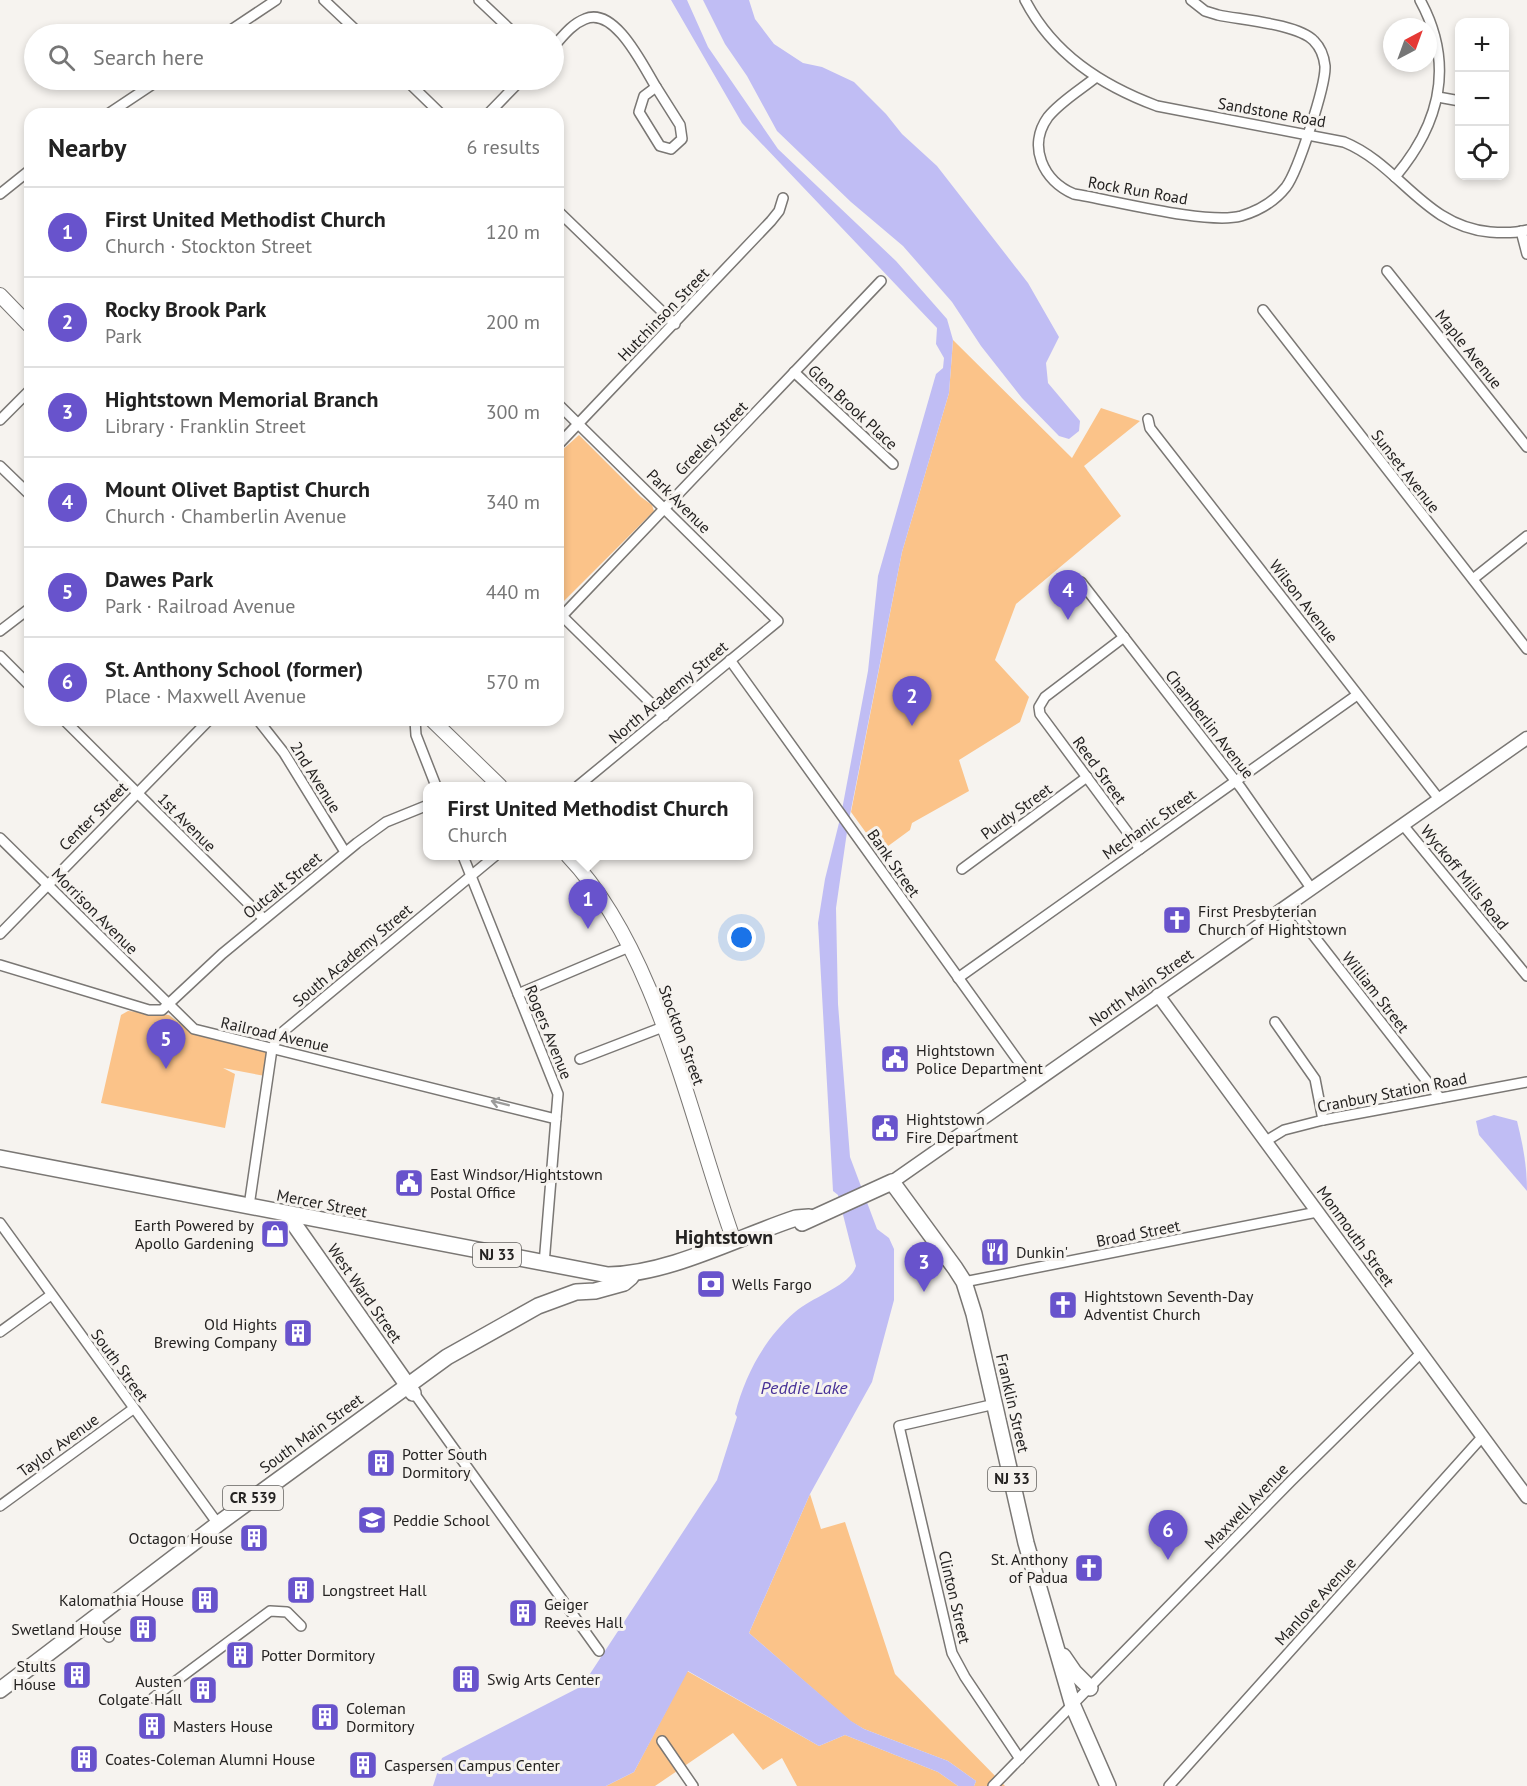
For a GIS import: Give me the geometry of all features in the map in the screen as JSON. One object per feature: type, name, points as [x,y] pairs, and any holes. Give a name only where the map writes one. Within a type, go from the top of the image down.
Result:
[{"type":"main road","points":[[0,295],[24,320]]},
{"type":"main road","points":[[438,726],[496,782]]},
{"type":"main road","name":"Stockton Street","points":[[572,860],[600,893],[629,948],[663,1027],[734,1241]]},
{"type":"main road","name":"Mercer Street","points":[[0,1158],[544,1264],[608,1275],[638,1271]]},
{"type":"main road","name":"NJ 33","points":[[638,1271],[734,1241],[796,1218],[808,1217],[892,1182]]},
{"type":"main road","name":"Franklin Street","points":[[892,1182],[964,1282],[1026,1543],[1072,1706],[1108,1786]]},
{"type":"main road","points":[[867,1194],[905,1197]]},
{"type":"main road","name":"West Ward Street","points":[[287,1214],[411,1389]]},
{"type":"main road","name":"South Main Street","points":[[0,1690],[218,1524],[411,1389],[447,1357],[518,1316],[565,1295],[595,1291],[624,1282],[638,1271]]},
{"type":"main road","points":[[1056,1645],[1074,1672],[1090,1688]]},
{"type":"street","points":[[240,24],[276,0]]},
{"type":"street","points":[[324,0],[349,24]]},
{"type":"street","points":[[479,0],[504,24]]},
{"type":"street","name":"Sandstone Road","points":[[1025,0],[1055,43],[1095,78],[1127,95],[1156,106],[1308,133],[1357,147],[1395,177],[1432,211],[1459,226],[1494,232],[1524,230]]},
{"type":"street","name":"Rock Run Road","points":[[1095,78],[1053,112],[1039,137],[1039,155],[1048,176],[1055,184],[1074,194],[1212,218],[1238,217],[1264,206],[1286,187],[1297,166],[1324,76],[1323,56],[1313,40],[1298,31],[1218,15],[1205,11],[1191,0]]},
{"type":"street","points":[[1395,177],[1423,139],[1438,97],[1440,78],[1437,48],[1432,28],[1420,0]]},
{"type":"street","points":[[564,37],[583,19],[590,17],[608,20],[618,28],[656,87],[682,129],[682,139],[671,149],[660,146],[639,112],[644,96],[656,87]]},
{"type":"street","points":[[117,108],[144,90]]},
{"type":"street","points":[[416,90],[435,108]]},
{"type":"street","points":[[494,108],[511,90]]},
{"type":"street","points":[[1438,97],[1455,100]]},
{"type":"street","points":[[0,194],[24,175]]},
{"type":"street","name":"Hutchinson Street","points":[[564,440],[771,221],[779,211],[783,198]]},
{"type":"street","points":[[564,217],[675,324]]},
{"type":"street","points":[[1524,230],[1527,254]]},
{"type":"street","name":"Maple Avenue","points":[[1387,271],[1527,447]]},
{"type":"street","name":"Greeley Street","points":[[564,610],[665,508],[881,281]]},
{"type":"street","name":"Sunset Avenue","points":[[1263,310],[1527,648]]},
{"type":"street","name":"Glen Brook Place","points":[[794,372],[893,464]]},
{"type":"street","points":[[0,420],[24,396]]},
{"type":"street","name":"Park Avenue","points":[[564,410],[778,621]]},
{"type":"street","name":"Wilson Avenue","points":[[1148,419],[1150,428],[1439,799]]},
{"type":"street","points":[[0,466],[24,489]]},
{"type":"street","points":[[1473,579],[1527,536]]},
{"type":"street","name":"Chamberlin Avenue","points":[[1081,582],[1236,782],[1311,888]]},
{"type":"street","points":[[0,632],[24,613]]},
{"type":"street","points":[[564,618],[664,716]]},
{"type":"street","name":"North Academy Street","points":[[583,782],[778,621]]},
{"type":"street","name":"Reed Street","points":[[1124,637],[1045,697],[1039,707],[1040,714],[1140,849]]},
{"type":"street","points":[[0,656],[24,680]]},
{"type":"street","name":"Bank Street","points":[[730,660],[1034,1083]]},
{"type":"street","name":"Mechanic Street","points":[[958,978],[1357,695]]},
{"type":"street","name":"1st Avenue","points":[[70,726],[264,919]]},
{"type":"street","name":"Center Street","points":[[0,934],[203,726]]},
{"type":"street","name":"2nd Avenue","points":[[263,726],[284,753],[345,852]]},
{"type":"street","points":[[415,726],[416,735],[434,782]]},
{"type":"street","name":"North Main Street","points":[[892,1182],[1527,738]]},
{"type":"street","name":"Purdy Street","points":[[962,869],[1087,777]]},
{"type":"street","name":"Outcalt Street","points":[[169,1005],[222,954],[345,852],[386,822],[423,807]]},
{"type":"street","name":"Wyckoff Mills Road","points":[[1403,825],[1527,976]]},
{"type":"street","name":"Morrison Avenue","points":[[0,838],[169,1005]]},
{"type":"street","name":"Rogers Avenue","points":[[465,860],[558,1094],[544,1264]]},
{"type":"street","name":"South Academy Street","points":[[272,1048],[279,1035],[489,860]]},
{"type":"street","name":"William Street","points":[[1289,904],[1440,1098]]},
{"type":"street","points":[[518,994],[629,948]]},
{"type":"street","points":[[0,965],[149,1011],[162,1010],[169,1005]]},
{"type":"street","name":"Monmouth Street","points":[[1158,995],[1527,1497]]},
{"type":"street","name":"Railroad Avenue","points":[[169,1005],[194,1029],[202,1033],[272,1048],[556,1119]]},
{"type":"street","points":[[1275,1022],[1315,1079],[1323,1120]]},
{"type":"street","points":[[580,1059],[663,1027]]},
{"type":"street","points":[[249,1206],[272,1048]]},
{"type":"street","name":"Cranbury Station Road","points":[[1266,1141],[1289,1128],[1323,1120],[1527,1082]]},
{"type":"street","name":"Broad Street","points":[[964,1282],[1317,1212]]},
{"type":"street","name":"South Street","points":[[0,1223],[218,1524]]},
{"type":"street","points":[[0,1332],[51,1295]]},
{"type":"street","name":"Maxwell Avenue","points":[[993,1786],[1291,1481],[1421,1353]]},
{"type":"street","points":[[411,1389],[599,1651]]},
{"type":"street","name":"Clinton Street","points":[[994,1404],[899,1426],[952,1653],[964,1677],[1020,1758]]},
{"type":"street","name":"Taylor Avenue","points":[[0,1506],[133,1408]]},
{"type":"street","name":"Manlove Avenue","points":[[1169,1786],[1483,1436]]},
{"type":"street","points":[[153,1698],[270,1611],[287,1612],[301,1626]]},
{"type":"street","points":[[662,1741],[693,1786]]},
{"type":"shaded area","points":[[953,340],[1072,458],[1101,408],[1140,421],[1084,466],[1121,516],[1016,604],[995,660],[1029,697],[1020,722],[959,760],[969,791],[912,823],[910,830],[880,852],[851,812],[902,552],[949,393]]},
{"type":"shaded area","points":[[579,435],[641,497],[652,505],[654,511],[564,601],[564,449]]},
{"type":"shaded area","points":[[128,1011],[169,1015],[192,1033],[268,1052],[265,1076],[223,1068],[235,1074],[225,1128],[101,1103],[121,1015]]},
{"type":"shaded area","points":[[810,1494],[821,1529],[845,1522],[895,1674],[1005,1786],[974,1786],[976,1781],[948,1761],[864,1729],[850,1721],[749,1633]]},
{"type":"shaded area","points":[[687,1671],[819,1746],[845,1735],[938,1772],[958,1786],[797,1786],[782,1758],[763,1770],[733,1733],[655,1786],[606,1786],[634,1772]]},
{"type":"water","name":"Peddie Lake","points":[[671,0],[687,0],[708,47],[778,149],[896,261],[947,319],[953,340],[949,393],[902,552],[848,825],[836,908],[838,1004],[850,1157],[877,1229],[889,1238],[894,1249],[894,1300],[872,1382],[810,1494],[749,1633],[851,1721],[864,1729],[948,1761],[976,1781],[974,1786],[958,1786],[938,1772],[845,1735],[819,1746],[688,1671],[634,1772],[606,1786],[433,1786],[442,1758],[582,1686],[717,1480],[737,1417],[735,1414],[739,1400],[757,1358],[774,1334],[795,1312],[846,1280],[856,1266],[838,1195],[833,1191],[818,923],[868,671],[878,576],[936,374],[943,368],[944,358],[936,344],[937,328],[742,123]]},
{"type":"water","points":[[703,0],[749,0],[755,19],[774,44],[803,63],[822,67],[854,82],[886,114],[902,134],[937,166],[1028,283],[1059,337],[1046,363],[1048,383],[1080,421],[1079,431],[1069,439],[1059,436],[1022,398],[981,346],[952,302],[903,246],[851,202],[777,131],[747,76],[725,44]]},
{"type":"water","points":[[1494,1115],[1517,1121],[1524,1156],[1527,1191],[1479,1135],[1476,1121]]},
{"type":"place","name":"Mount Olivet Baptist Church","points":[[1068,620]]},
{"type":"place","name":"Rocky Brook Park","points":[[912,726]]},
{"type":"place","name":"First Presbyterian Church of Hightstown","points":[[1177,920]]},
{"type":"place","name":"First United Methodist Church","points":[[588,929]]},
{"type":"place","name":"Hightstown Police Department","points":[[895,1059]]},
{"type":"place","name":"Dawes Park","points":[[166,1069]]},
{"type":"place","name":"Hightstown Fire Department","points":[[885,1128]]},
{"type":"place","name":"East Windsor/Hightstown Postal Office","points":[[409,1183]]},
{"type":"place","name":"Earth Powered by Apollo Gardening","points":[[275,1234]]},
{"type":"place","name":"Dunkin'","points":[[995,1252]]},
{"type":"place","name":"Wells Fargo","points":[[711,1284]]},
{"type":"place","name":"Hightstown Memorial Branch","points":[[924,1292]]},
{"type":"place","name":"Hightstown Seventh-Day Adventist Church","points":[[1063,1305]]},
{"type":"place","name":"Old Hights Brewing Company","points":[[298,1333]]},
{"type":"place","name":"Potter South Dormitory","points":[[381,1463]]},
{"type":"place","name":"Peddie School","points":[[372,1520]]},
{"type":"place","name":"Octagon House","points":[[254,1538]]},
{"type":"place","name":"St. Anthony School (former)","points":[[1168,1560]]},
{"type":"place","name":"St. Anthony of Padua","points":[[1089,1568]]},
{"type":"place","name":"Longstreet Hall","points":[[301,1590]]},
{"type":"place","name":"Kalomathia House","points":[[205,1600]]},
{"type":"place","name":"Geiger Reeves Hall","points":[[523,1613]]},
{"type":"place","name":"Swetland House","points":[[143,1629]]},
{"type":"place","name":"Potter Dormitory","points":[[240,1655]]},
{"type":"place","name":"Stults House","points":[[77,1675]]},
{"type":"place","name":"Swig Arts Center","points":[[466,1679]]},
{"type":"place","name":"Austen Colgate Hall","points":[[203,1690]]},
{"type":"place","name":"Coleman Dormitory","points":[[325,1717]]},
{"type":"place","name":"Masters House","points":[[152,1726]]},
{"type":"place","name":"Coates-Coleman Alumni House","points":[[84,1759]]},
{"type":"place","name":"Caspersen Campus Center","points":[[363,1765]]},
{"type":"district","name":"Hightstown","points":[[724,1237]]}]
